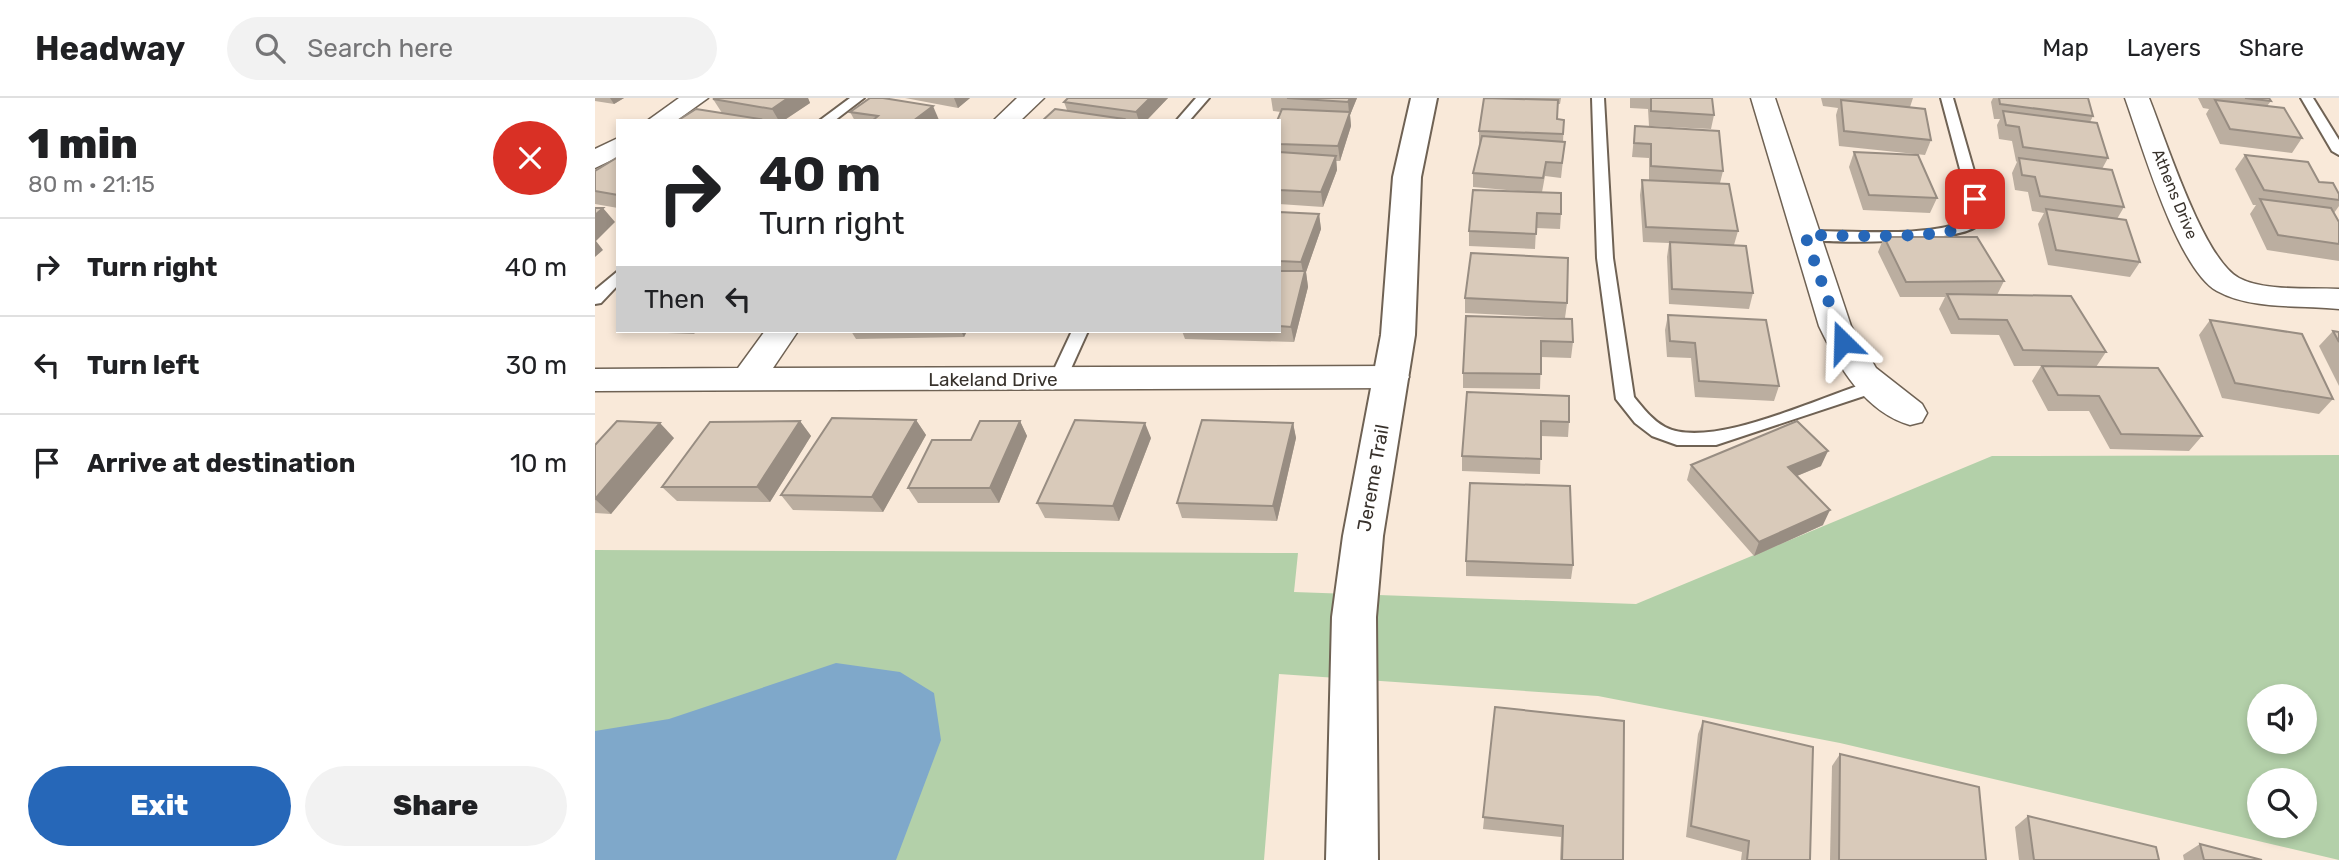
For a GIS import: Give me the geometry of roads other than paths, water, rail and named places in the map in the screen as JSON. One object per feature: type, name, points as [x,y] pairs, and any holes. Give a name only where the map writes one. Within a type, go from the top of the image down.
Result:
[{"type":"street","points":[[662,119],[696,98]]},
{"type":"street","points":[[1007,119],[1032,98]]},
{"type":"street","name":"Jereme Trail","points":[[1352,860],[1354,617],[1363,536],[1398,335],[1407,177],[1424,98]]},
{"type":"street","points":[[1763,98],[1835,326],[1851,358],[1873,387],[1910,413]]},
{"type":"street","name":"Athens Drive","points":[[2137,98],[2199,253],[2217,277],[2226,283],[2252,290],[2339,299]]},
{"type":"street","points":[[595,160],[616,147]]},
{"type":"street","points":[[748,378],[781,333]]},
{"type":"street","name":"Lakeland Drive","points":[[595,380],[1392,377]]},
{"type":"lane","points":[[828,119],[858,98]]},
{"type":"lane","points":[[1184,119],[1203,98]]},
{"type":"lane","points":[[1598,98],[1605,258],[1625,399],[1635,414],[1648,427],[1666,436],[1722,440],[1873,387]]},
{"type":"lane","points":[[1805,235],[1930,233],[1959,229],[1972,223],[1977,213],[1975,199],[1947,98]]},
{"type":"lane","points":[[2307,98],[2339,151]]},
{"type":"lane","points":[[595,299],[616,278]]},
{"type":"lane","points":[[1058,380],[1079,333]]},
{"type":"water","points":[[836,663],[900,672],[934,693],[941,740],[896,860],[595,860],[595,731],[669,719]]}]
